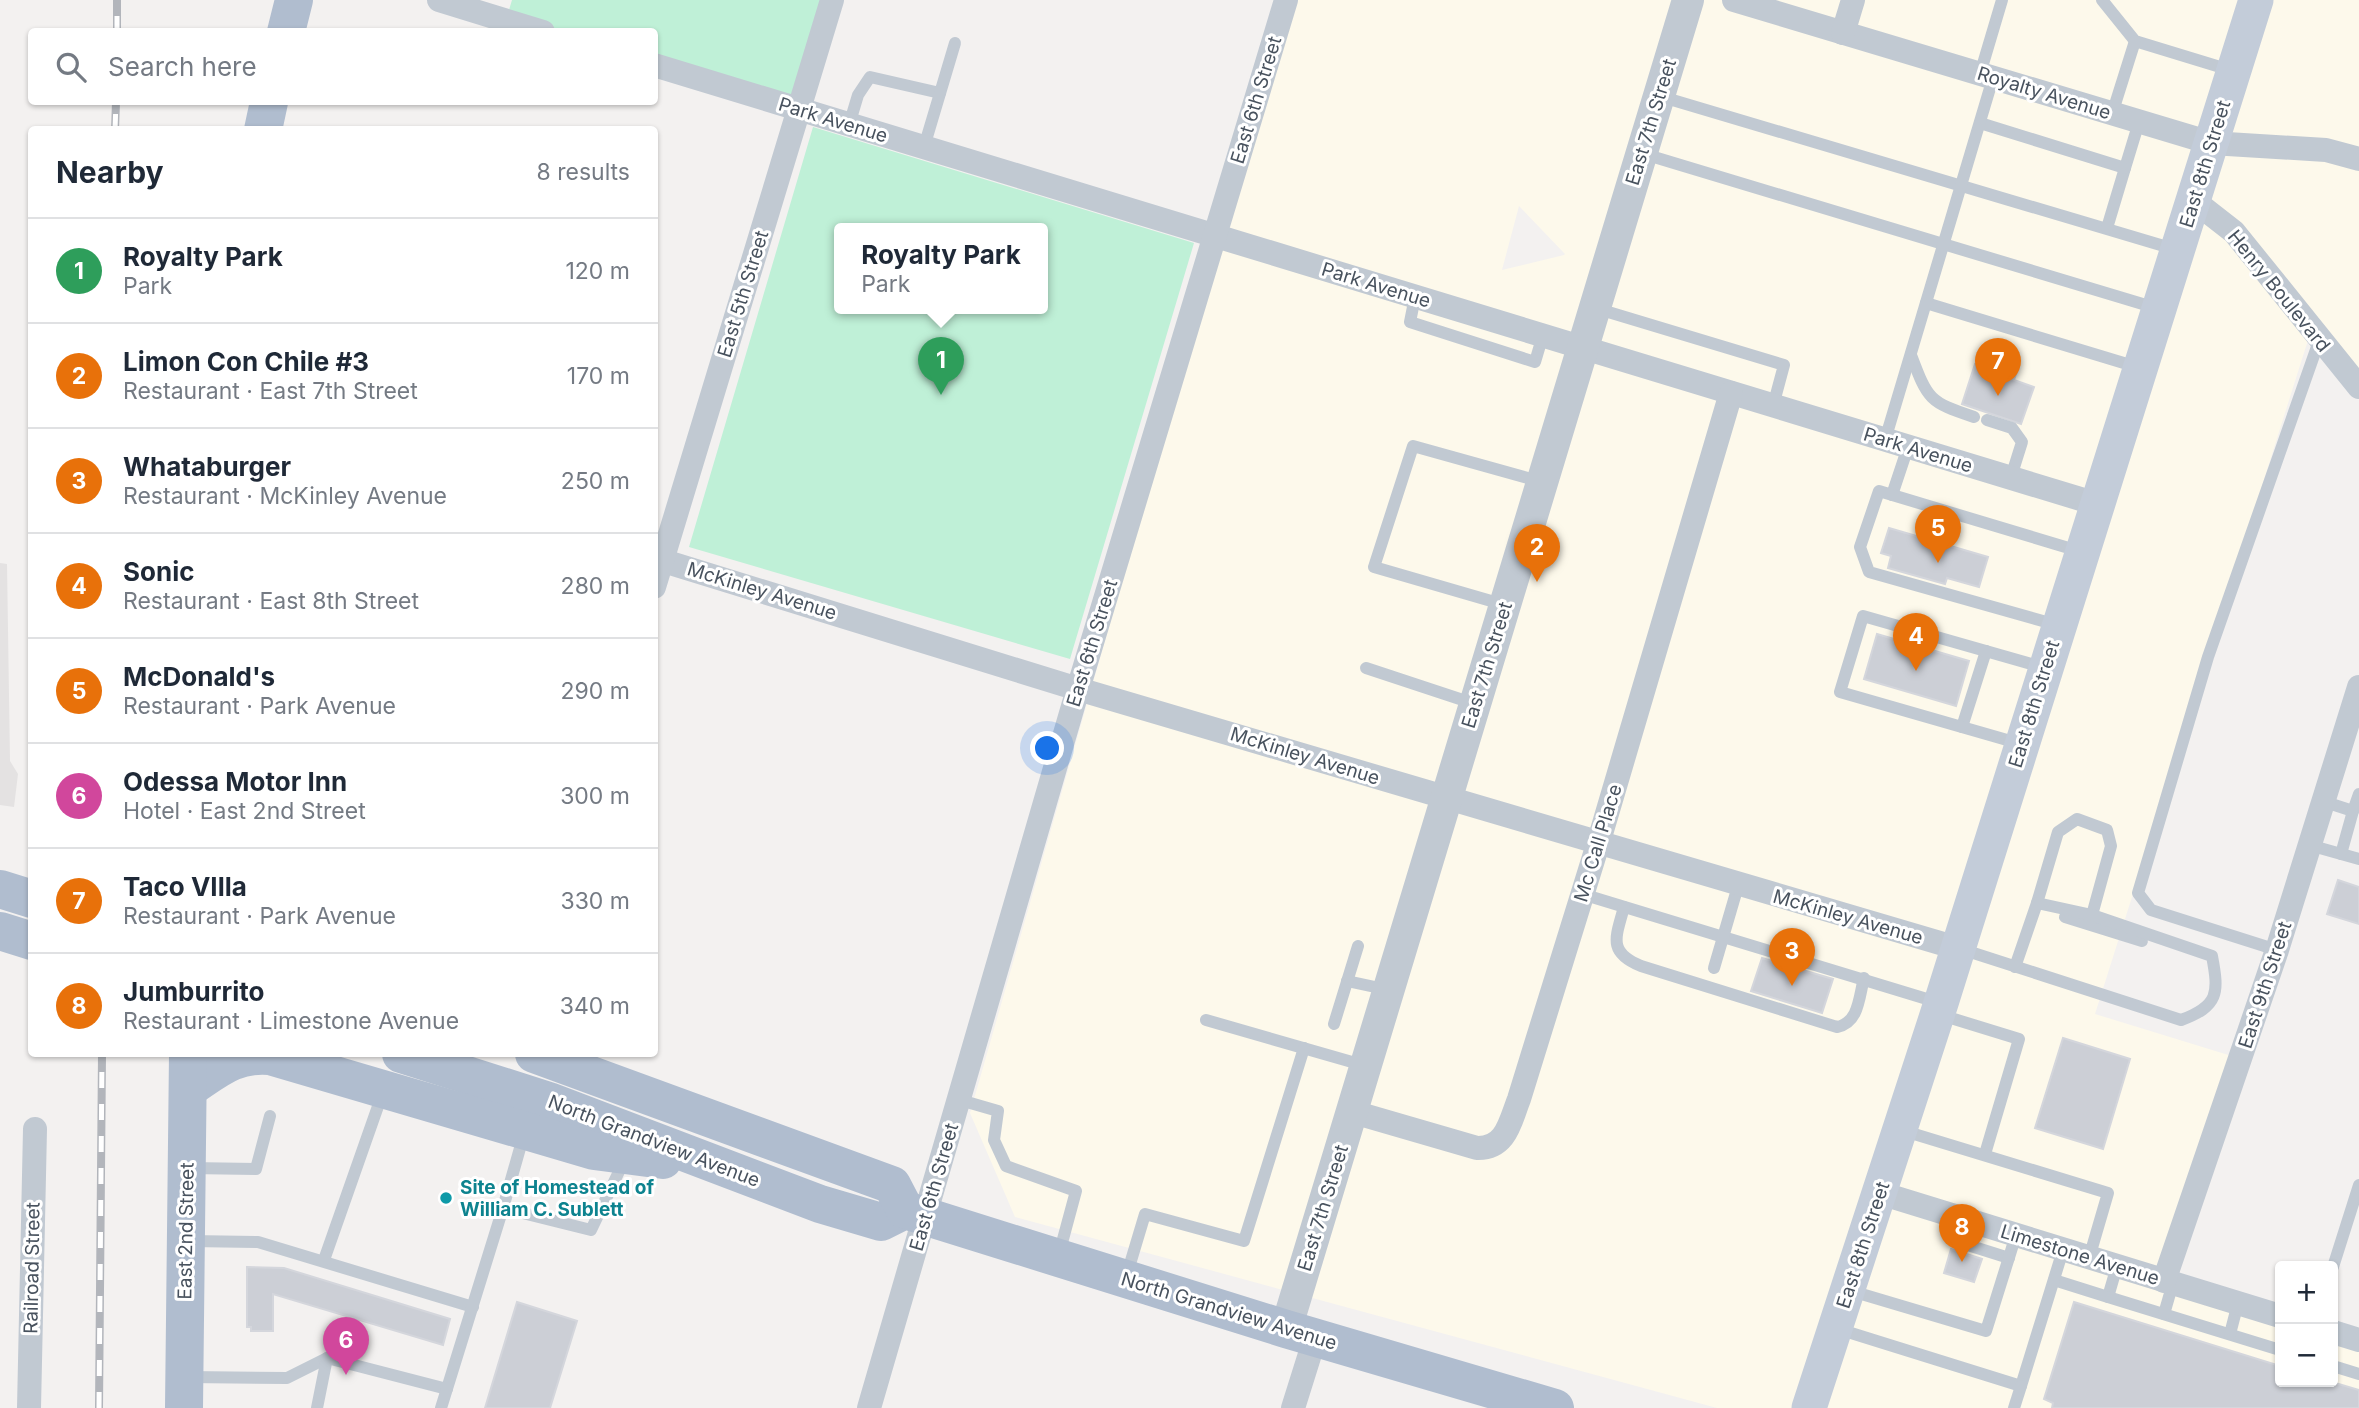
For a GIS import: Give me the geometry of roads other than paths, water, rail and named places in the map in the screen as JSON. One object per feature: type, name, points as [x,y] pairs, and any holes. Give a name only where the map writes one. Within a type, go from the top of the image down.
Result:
[{"type":"main road","points":[[287,28],[294,0]]},
{"type":"main road","name":"East 8th Street","points":[[1809,1408],[1939,1009],[2256,0]]},
{"type":"main road","points":[[264,126],[268,105]]},
{"type":"main road","points":[[0,889],[28,898]]},
{"type":"main road","points":[[0,931],[28,940]]},
{"type":"main road","points":[[188,1071],[242,1057]]},
{"type":"main road","points":[[273,1057],[594,1151],[732,1170]]},
{"type":"main road","name":"North Grandview Avenue","points":[[410,1057],[549,1101],[820,1204],[881,1222],[916,1213]]},
{"type":"main road","name":"North Grandview Avenue","points":[[542,1057],[892,1185],[916,1213],[1300,1333],[1555,1408]]},
{"type":"main road","points":[[598,1057],[665,1103]]},
{"type":"main road","name":"East 2nd Street","points":[[184,1392],[188,1071]]},
{"type":"street","points":[[439,0],[530,28]]},
{"type":"street","name":"East 5th Street","points":[[659,560],[832,0]]},
{"type":"street","name":"East 6th Street","points":[[869,1408],[916,1213],[960,1100],[1078,689],[1286,0]]},
{"type":"street","name":"East 7th Street","points":[[1293,1408],[1300,1333],[1353,1112],[1688,0]]},
{"type":"street","name":"Royalty Avenue","points":[[1734,0],[2211,144],[2326,150],[2359,159]]},
{"type":"street","points":[[1843,33],[1853,0]]},
{"type":"street","name":"Park Avenue","points":[[658,66],[2097,504]]},
{"type":"street","name":"Henry Boulevard","points":[[2193,200],[2234,232],[2319,341],[2359,387]]},
{"type":"street","name":"Mc Call Place","points":[[1353,1112],[1477,1147],[1490,1148],[1498,1143],[1519,1099],[1598,844],[1731,393]]},
{"type":"street","name":"McKinley Avenue","points":[[659,560],[1078,689],[1738,886],[1957,948]]},
{"type":"street","name":"East 9th Street","points":[[2169,1282],[2359,687]]},
{"type":"street","name":"Railroad Street","points":[[29,1408],[35,1129]]},
{"type":"street","name":"Limestone Avenue","points":[[1880,1194],[1955,1217],[2012,1247],[2063,1250],[2275,1314]]},
{"type":"street","points":[[2338,1334],[2359,1340]]},
{"type":"lane","points":[[1892,495],[1911,355],[1980,123],[1986,76],[2002,0]]},
{"type":"lane","points":[[2102,0],[2135,41],[2234,71]]},
{"type":"lane","points":[[2112,114],[2135,41]]},
{"type":"lane","points":[[924,147],[955,43]]},
{"type":"lane","points":[[849,125],[858,94],[870,78],[940,93]]},
{"type":"lane","points":[[1659,96],[2178,250]]},
{"type":"lane","points":[[2107,228],[2139,122]]},
{"type":"lane","points":[[1980,123],[2125,168]]},
{"type":"lane","points":[[1642,153],[2159,310]]},
{"type":"lane","points":[[1926,303],[2141,369]]},
{"type":"lane","points":[[1595,308],[1784,365],[1773,406]]},
{"type":"lane","points":[[2277,950],[2151,909],[2138,893],[2208,657],[2319,341]]},
{"type":"lane","points":[[1911,355],[1923,388],[1936,404],[2012,428],[2022,442],[2011,477]]},
{"type":"lane","points":[[1505,606],[1374,567],[1413,446],[1542,482]]},
{"type":"lane","points":[[2058,626],[1869,572],[1860,547],[1879,491],[2082,552]]},
{"type":"lane","points":[[2021,744],[1840,692],[1863,616],[2045,668]]},
{"type":"lane","points":[[1962,727],[1986,651]]},
{"type":"lane","points":[[1367,668],[1475,704]]},
{"type":"lane","points":[[2341,854],[2359,794]]},
{"type":"lane","points":[[2322,802],[2353,811]]},
{"type":"lane","points":[[2015,967],[2058,832],[2077,819],[2107,830],[2112,846],[2092,915]]},
{"type":"lane","points":[[2309,845],[2359,859]]},
{"type":"lane","points":[[1714,968],[1738,886]]},
{"type":"lane","points":[[1582,894],[1864,978],[2019,1039],[1985,1154]]},
{"type":"lane","points":[[1957,948],[2181,1020],[2204,1012],[2218,987],[2212,956],[2092,915],[2037,903]]},
{"type":"lane","points":[[1624,906],[1616,936],[1617,948],[1632,962],[1837,1027],[1846,1025],[1854,1018],[1864,978]]},
{"type":"lane","points":[[2052,906],[2059,915],[2150,943],[2169,942]]},
{"type":"lane","points":[[1334,1024],[1358,946]]},
{"type":"lane","points":[[1347,981],[1390,990]]},
{"type":"lane","points":[[1206,1020],[1367,1066]]},
{"type":"lane","points":[[1126,1279],[1145,1214],[1244,1241],[1304,1048]]},
{"type":"lane","points":[[324,1260],[384,1089]]},
{"type":"lane","points":[[960,1100],[998,1111],[994,1140],[1006,1166],[1076,1191],[1058,1258]]},
{"type":"lane","points":[[187,1168],[256,1169],[270,1116]]},
{"type":"lane","points":[[1900,1129],[2108,1193],[2089,1258]]},
{"type":"lane","points":[[441,1408],[525,1130]]},
{"type":"lane","points":[[503,1208],[591,1230],[627,1155]]},
{"type":"lane","points":[[2335,1261],[2359,1185]]},
{"type":"lane","points":[[186,1241],[258,1242],[473,1307]]},
{"type":"lane","points":[[1848,1290],[1986,1331],[2012,1247]]},
{"type":"lane","points":[[2014,1408],[2063,1250]]},
{"type":"lane","points":[[2108,1297],[2117,1266]]},
{"type":"lane","points":[[2054,1280],[2275,1348]]},
{"type":"lane","points":[[2164,1314],[2169,1282]]},
{"type":"lane","points":[[2230,1334],[2238,1303]]},
{"type":"lane","points":[[1835,1328],[2021,1387]]},
{"type":"lane","points":[[184,1392],[287,1378],[327,1358],[447,1389]]},
{"type":"lane","points":[[317,1408],[327,1358]]},
{"type":"lane","points":[[2338,1368],[2359,1374]]},
{"type":"railway","points":[[117,0],[117,28]]},
{"type":"railway","points":[[115,126],[116,105]]},
{"type":"railway","points":[[99,1408],[102,1057]]},
{"type":"place","name":"Royalty Park","points":[[941,395]]},
{"type":"place","name":"Taco VIlla","points":[[1998,396]]},
{"type":"place","name":"McDonald's","points":[[1938,563]]},
{"type":"place","name":"Limon Con Chile #3","points":[[1537,582]]},
{"type":"place","name":"Sonic","points":[[1916,671]]},
{"type":"place","name":"Whataburger","points":[[1792,986]]},
{"type":"place","name":"Site of Homestead of William C. Sublett","points":[[446,1198]]},
{"type":"place","name":"Jumburrito","points":[[1962,1262]]},
{"type":"place","name":"Odessa Motor Inn","points":[[346,1375]]}]
